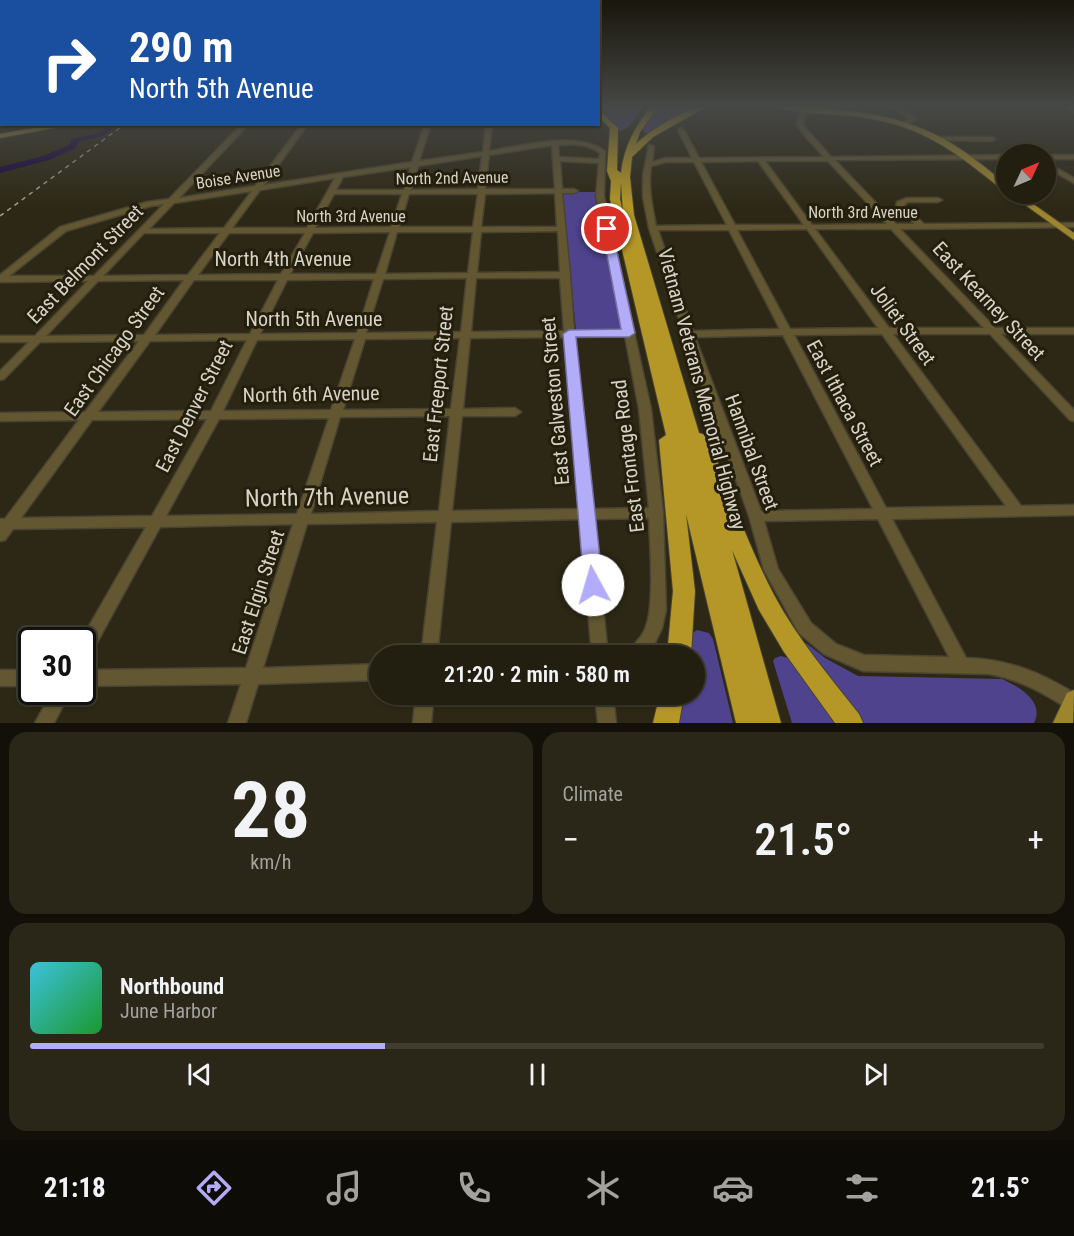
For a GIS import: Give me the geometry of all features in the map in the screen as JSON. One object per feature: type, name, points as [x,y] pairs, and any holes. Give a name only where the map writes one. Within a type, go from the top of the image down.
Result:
[{"type":"highway","points":[[613,141],[612,171],[620,222],[666,404],[684,591],[680,645]]},
{"type":"highway","points":[[614,179],[624,141]]},
{"type":"highway","name":"Vietnam Veterans Memorial Highway","points":[[633,141],[627,159],[625,177],[629,215],[686,416],[757,689],[768,723]]},
{"type":"highway","points":[[627,159],[644,141]]},
{"type":"highway","name":"Vietnam Veterans Memorial Highway","points":[[666,404],[749,723]]},
{"type":"highway","points":[[686,416],[703,445],[736,537],[767,603],[798,654],[850,723]]},
{"type":"highway","points":[[666,723],[670,705]]},
{"type":"main road","points":[[942,141],[996,180]]},
{"type":"main road","points":[[1028,204],[1074,237]]},
{"type":"main road","points":[[1063,723],[1074,701]]},
{"type":"street","name":"East Belmont Street","points":[[0,377],[230,141]]},
{"type":"street","name":"East Chicago Street","points":[[0,536],[4,524],[147,338],[293,141]]},
{"type":"street","name":"East Elgin Street","points":[[237,723],[423,141]]},
{"type":"street","name":"East Freeport Street","points":[[430,645],[487,141]]},
{"type":"street","name":"East Ithaca Street","points":[[686,141],[962,666]]},
{"type":"street","name":"East Kearney Street","points":[[814,141],[1074,417]]},
{"type":"street","name":"Boise Avenue","points":[[0,279],[63,229],[127,210],[171,201],[555,143],[579,143],[593,146]]},
{"type":"street","name":"East Galveston Street","points":[[555,143],[569,334],[599,645]]},
{"type":"street","name":"East Frontage Road","points":[[593,146],[603,152],[600,196],[645,409],[656,513],[658,610],[654,628],[644,645]]},
{"type":"street","name":"Hannibal Street","points":[[651,146],[647,165],[647,197],[653,228],[688,334],[756,516],[771,570],[805,628],[830,649],[862,663],[1008,669],[1034,679],[1074,701]]},
{"type":"street","points":[[647,165],[666,160],[695,159],[996,157]]},
{"type":"street","points":[[1056,157],[1074,157]]},
{"type":"street","points":[[555,159],[601,161]]},
{"type":"street","name":"Joliet Street","points":[[760,159],[1017,511]]},
{"type":"street","points":[[1056,170],[1074,181]]},
{"type":"street","name":"East Denver Street","points":[[96,629],[215,415],[284,277],[340,176]]},
{"type":"street","name":"North 2nd Avenue","points":[[331,192],[574,191]]},
{"type":"street","points":[[922,226],[900,207],[900,204],[907,200],[939,201]]},
{"type":"street","name":"North 3rd Avenue","points":[[653,228],[1074,225]]},
{"type":"street","name":"North 3rd Avenue","points":[[141,231],[561,229]]},
{"type":"street","name":"North 4th Avenue","points":[[0,279],[566,274]]},
{"type":"street","points":[[688,334],[1074,331]]},
{"type":"street","name":"North 5th Avenue","points":[[0,339],[629,333]]},
{"type":"street","name":"North 6th Avenue","points":[[0,417],[515,412]]},
{"type":"street","points":[[756,516],[1074,510]]},
{"type":"street","name":"North 7th Avenue","points":[[4,524],[656,513]]},
{"type":"street","points":[[96,678],[369,672]]},
{"type":"street","points":[[0,678],[18,678]]},
{"type":"street","points":[[44,723],[54,705]]},
{"type":"street","points":[[422,723],[424,705]]},
{"type":"street","points":[[605,705],[607,723]]},
{"type":"shaded area","points":[[562,192],[597,192],[622,324],[620,329],[576,330]]},
{"type":"shaded area","points":[[697,630],[709,633],[713,639],[733,723],[677,723],[680,705],[705,705],[705,645],[689,645],[691,634]]},
{"type":"shaded area","points":[[806,643],[825,658],[858,676],[1002,679],[1016,686],[1033,702],[1036,708],[1034,723],[859,723],[801,647]]},
{"type":"shaded area","points":[[781,656],[788,658],[795,665],[838,723],[792,723],[773,661]]},
{"type":"waterway","points":[[0,170],[46,158],[73,146],[75,141]]},
{"type":"railway","points":[[0,216],[102,141]]},
{"type":"route","points":[[593,585],[569,334],[629,333],[607,229]]}]
